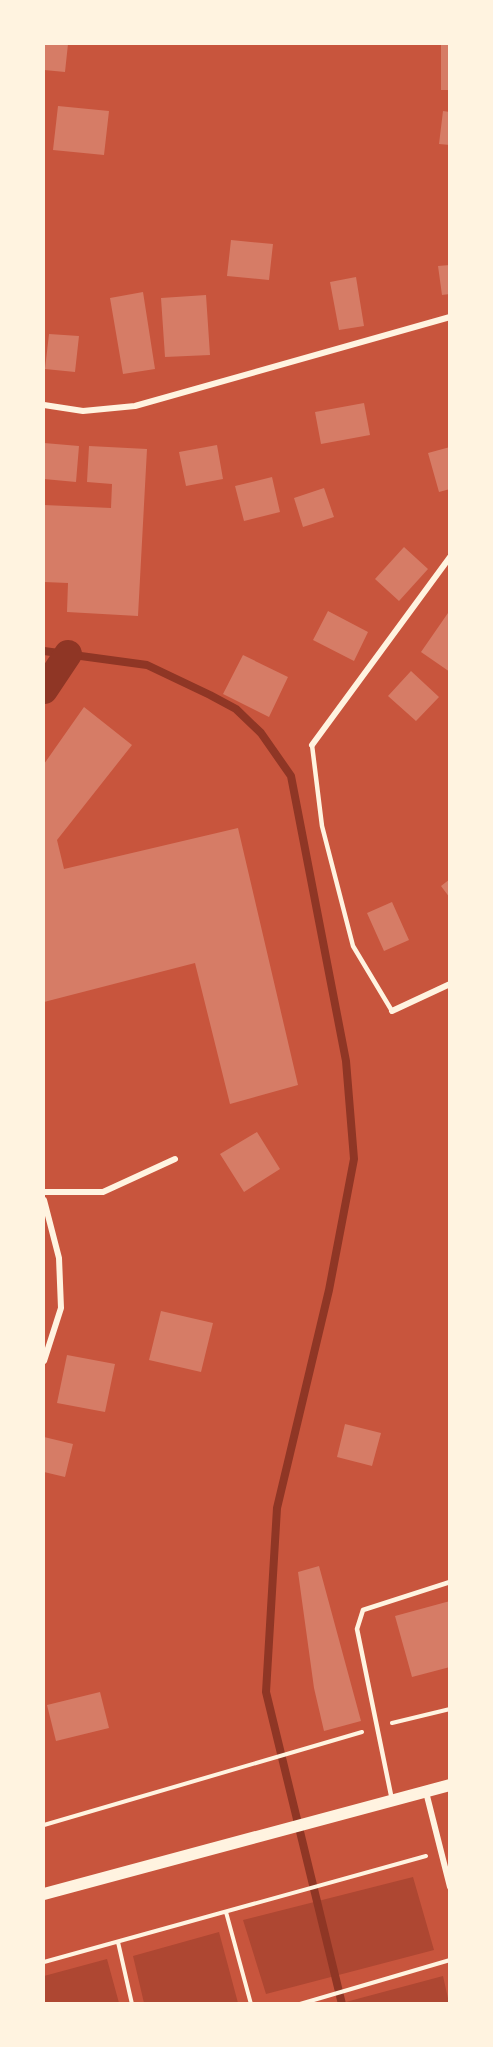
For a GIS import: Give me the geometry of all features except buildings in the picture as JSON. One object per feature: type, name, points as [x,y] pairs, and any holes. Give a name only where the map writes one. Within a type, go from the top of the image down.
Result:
[{"type":"main road","points":[[44,1894],[450,1785]]},
{"type":"street","points":[[44,405],[83,411],[135,406],[450,317]]},
{"type":"street","points":[[312,745],[450,557]]},
{"type":"street","points":[[392,1011],[450,984]]},
{"type":"street","points":[[44,1192],[103,1192],[175,1159]]},
{"type":"street","points":[[44,1200],[59,1258],[61,1308],[44,1361]]},
{"type":"street","points":[[426,1792],[450,1887]]},
{"type":"lane","points":[[312,745],[322,826],[353,946],[392,1011]]},
{"type":"lane","points":[[392,1800],[357,1629],[363,1610],[450,1582]]},
{"type":"path","points":[[44,1825],[376,1727],[450,1709]]},
{"type":"path","points":[[44,1962],[441,1852]]},
{"type":"path","points":[[226,1912],[252,2004]]},
{"type":"path","points":[[118,1942],[132,2004]]},
{"type":"path","points":[[300,2004],[450,1960]]},
{"type":"shaded area","points":[[413,1877],[434,1950],[266,1994],[243,1920]]},
{"type":"shaded area","points":[[219,1932],[238,2003],[144,2003],[133,1956]]},
{"type":"shaded area","points":[[107,1959],[119,2003],[44,2003],[44,1976]]},
{"type":"shaded area","points":[[443,1976],[449,2003],[342,2003]]},
{"type":"waterway","points":[[44,651],[147,665],[210,695],[236,709],[261,733],[291,776],[346,1061],[354,1159],[329,1290],[277,1508],[266,1692],[342,2004]]},
{"type":"waterway","points":[[44,690],[68,654]]}]
